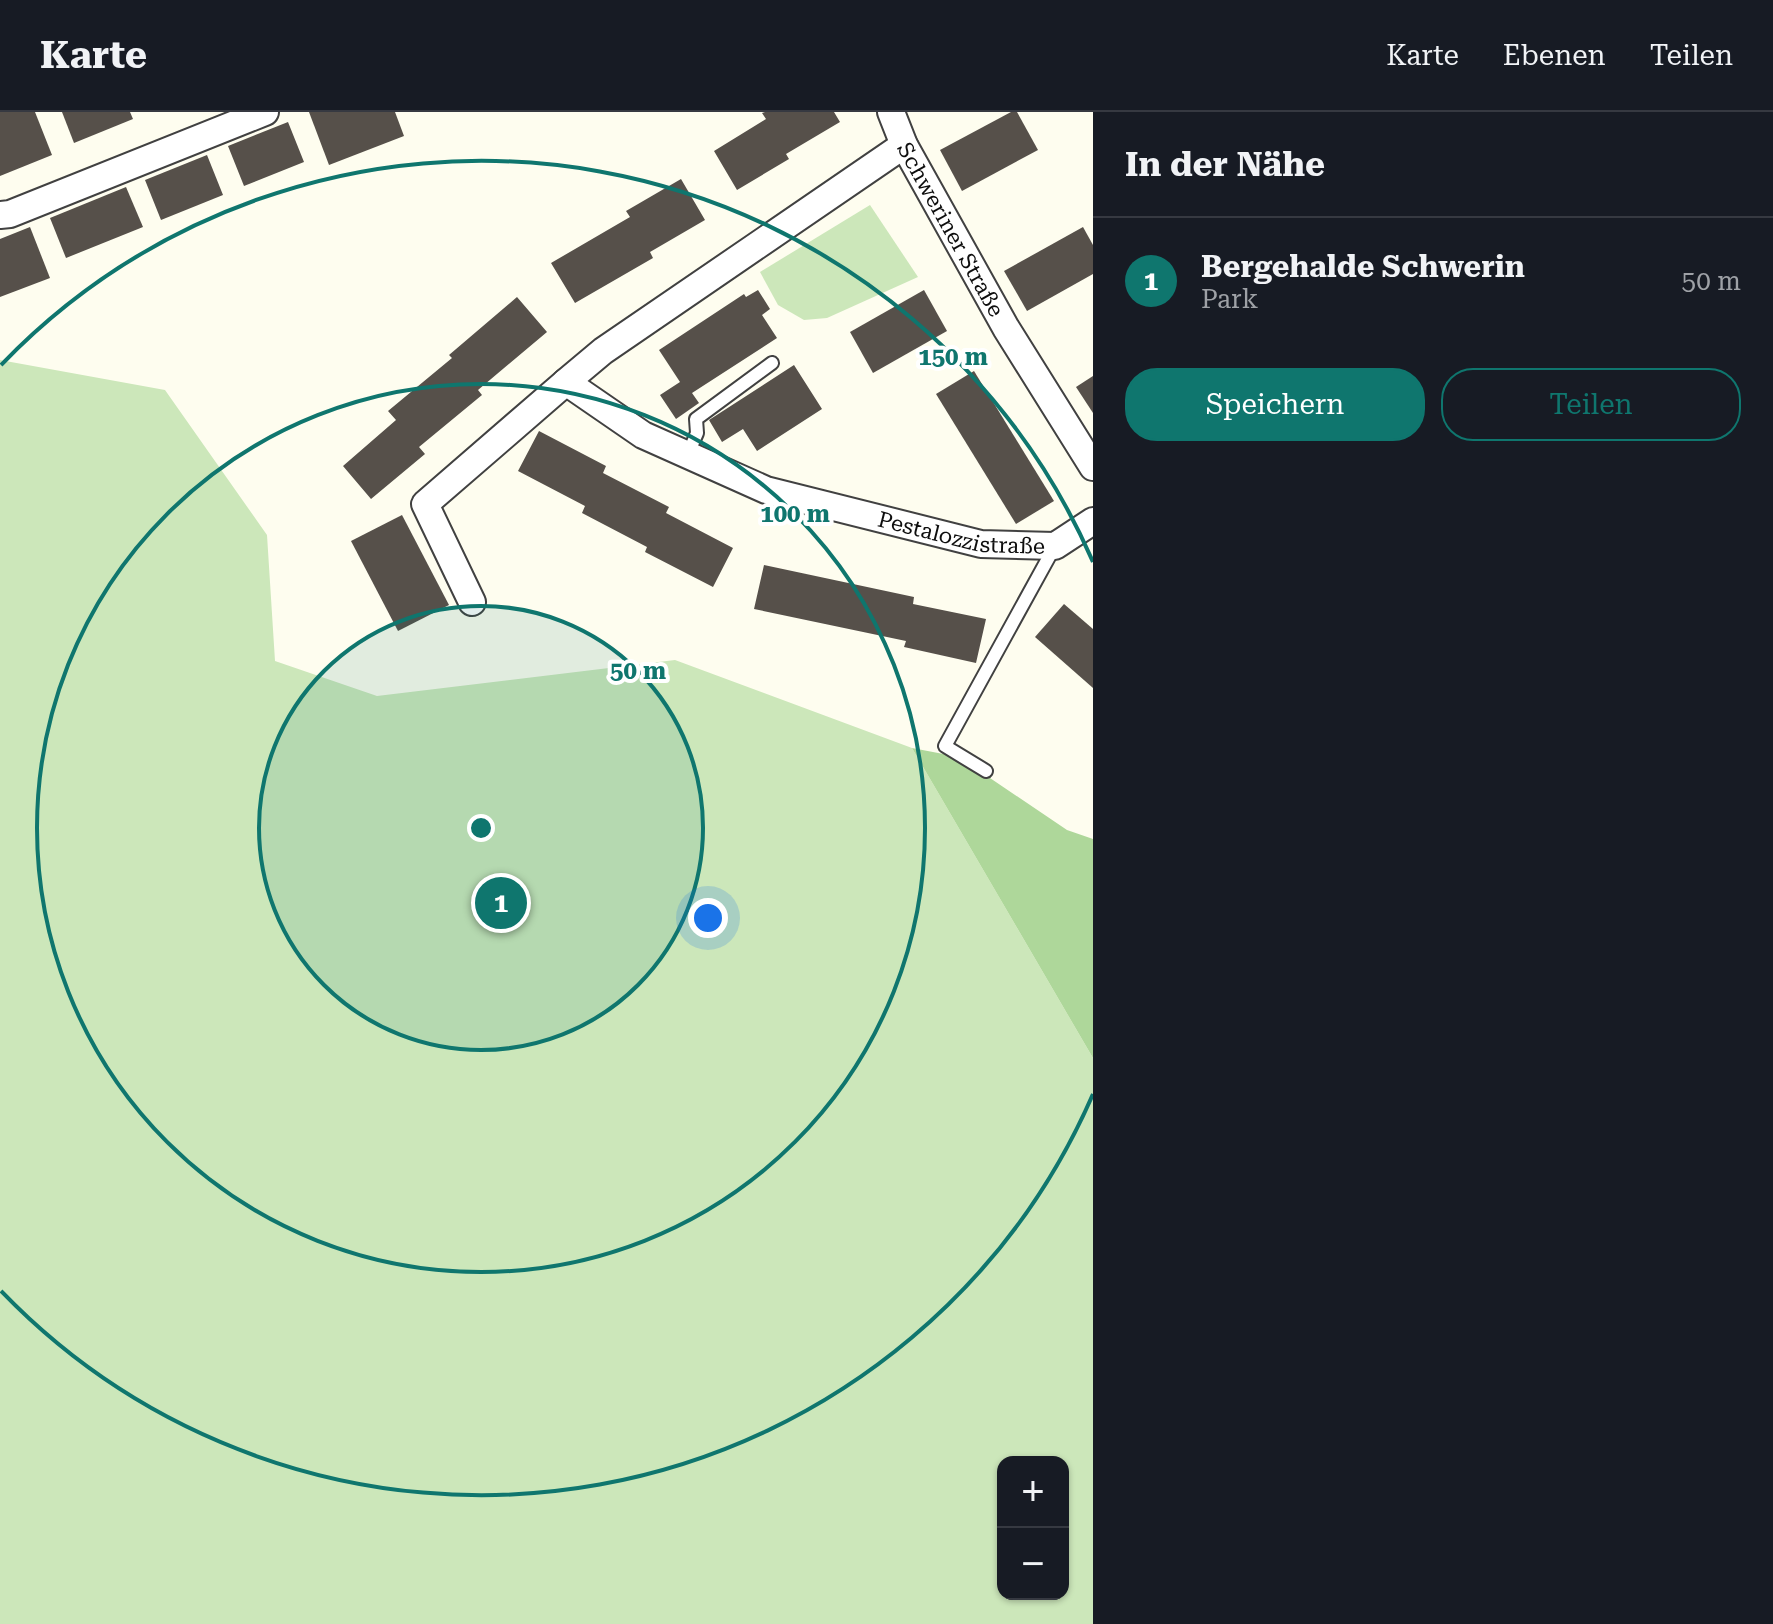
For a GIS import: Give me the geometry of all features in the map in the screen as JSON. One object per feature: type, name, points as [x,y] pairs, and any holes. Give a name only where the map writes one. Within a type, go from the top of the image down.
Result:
[{"type":"street","points":[[0,215],[10,214],[265,112]]},
{"type":"street","name":"Schweriner Straße","points":[[891,112],[904,145],[1006,328],[1093,467]]},
{"type":"street","points":[[472,602],[425,504],[603,351],[904,145]]},
{"type":"street","name":"Pestalozzistraße","points":[[566,382],[643,435],[766,490],[981,544],[1055,546],[1093,521]]},
{"type":"lane","points":[[688,454],[697,433],[696,419],[772,363]]},
{"type":"lane","points":[[986,771],[945,746],[1055,546]]},
{"type":"green space","points":[[870,205],[918,277],[827,318],[804,320],[778,305],[760,272]]},
{"type":"green space","points":[[0,360],[165,390],[267,535],[275,661],[377,696],[675,660],[912,748],[1093,1058],[1093,1624],[0,1624]]},
{"type":"green space","points":[[912,748],[959,757],[1067,830],[1093,839],[1093,1058]]},
{"type":"building","points":[[0,112],[35,112],[52,155],[0,176]]},
{"type":"building","points":[[62,112],[130,112],[133,119],[74,143]]},
{"type":"building","points":[[309,112],[395,112],[404,136],[329,165]]},
{"type":"building","points":[[834,112],[840,122],[786,154],[789,159],[737,190],[714,151],[766,119],[762,113]]},
{"type":"building","points":[[1011,112],[1017,112],[1038,150],[962,191],[940,150]]},
{"type":"building","points":[[288,122],[304,162],[244,186],[228,146]]},
{"type":"building","points":[[207,155],[223,195],[161,220],[145,180]]},
{"type":"building","points":[[681,179],[705,220],[650,252],[653,258],[575,303],[551,263],[630,217],[626,211]]},
{"type":"building","points":[[126,187],[143,227],[66,258],[50,218]]},
{"type":"building","points":[[30,227],[50,278],[0,297],[0,239]]},
{"type":"building","points":[[1083,227],[1093,245],[1093,274],[1027,311],[1004,271]]},
{"type":"building","points":[[758,290],[770,309],[762,315],[777,338],[692,393],[699,403],[676,419],[660,395],[680,382],[659,350],[744,294],[746,297]]},
{"type":"building","points":[[924,290],[947,331],[873,373],[850,332]]},
{"type":"building","points":[[517,297],[547,332],[478,390],[482,395],[419,447],[425,454],[371,499],[343,466],[396,420],[388,411],[452,358],[449,355]]},
{"type":"building","points":[[794,365],[822,409],[757,451],[743,429],[722,442],[709,420]]},
{"type":"building","points":[[974,371],[1054,501],[1016,524],[936,394]]},
{"type":"building","points":[[1093,376],[1093,413],[1076,387]]},
{"type":"building","points":[[539,431],[606,466],[603,473],[669,507],[666,513],[733,548],[713,587],[645,552],[647,547],[582,513],[585,506],[518,471]]},
{"type":"building","points":[[402,515],[449,605],[398,631],[351,541]]},
{"type":"building","points":[[764,565],[914,597],[913,604],[986,619],[976,663],[904,647],[906,641],[754,609]]},
{"type":"building","points":[[1064,604],[1093,629],[1093,688],[1035,637]]},
{"type":"place","name":"Bergehalde Schwerin","points":[[501,903]]}]
